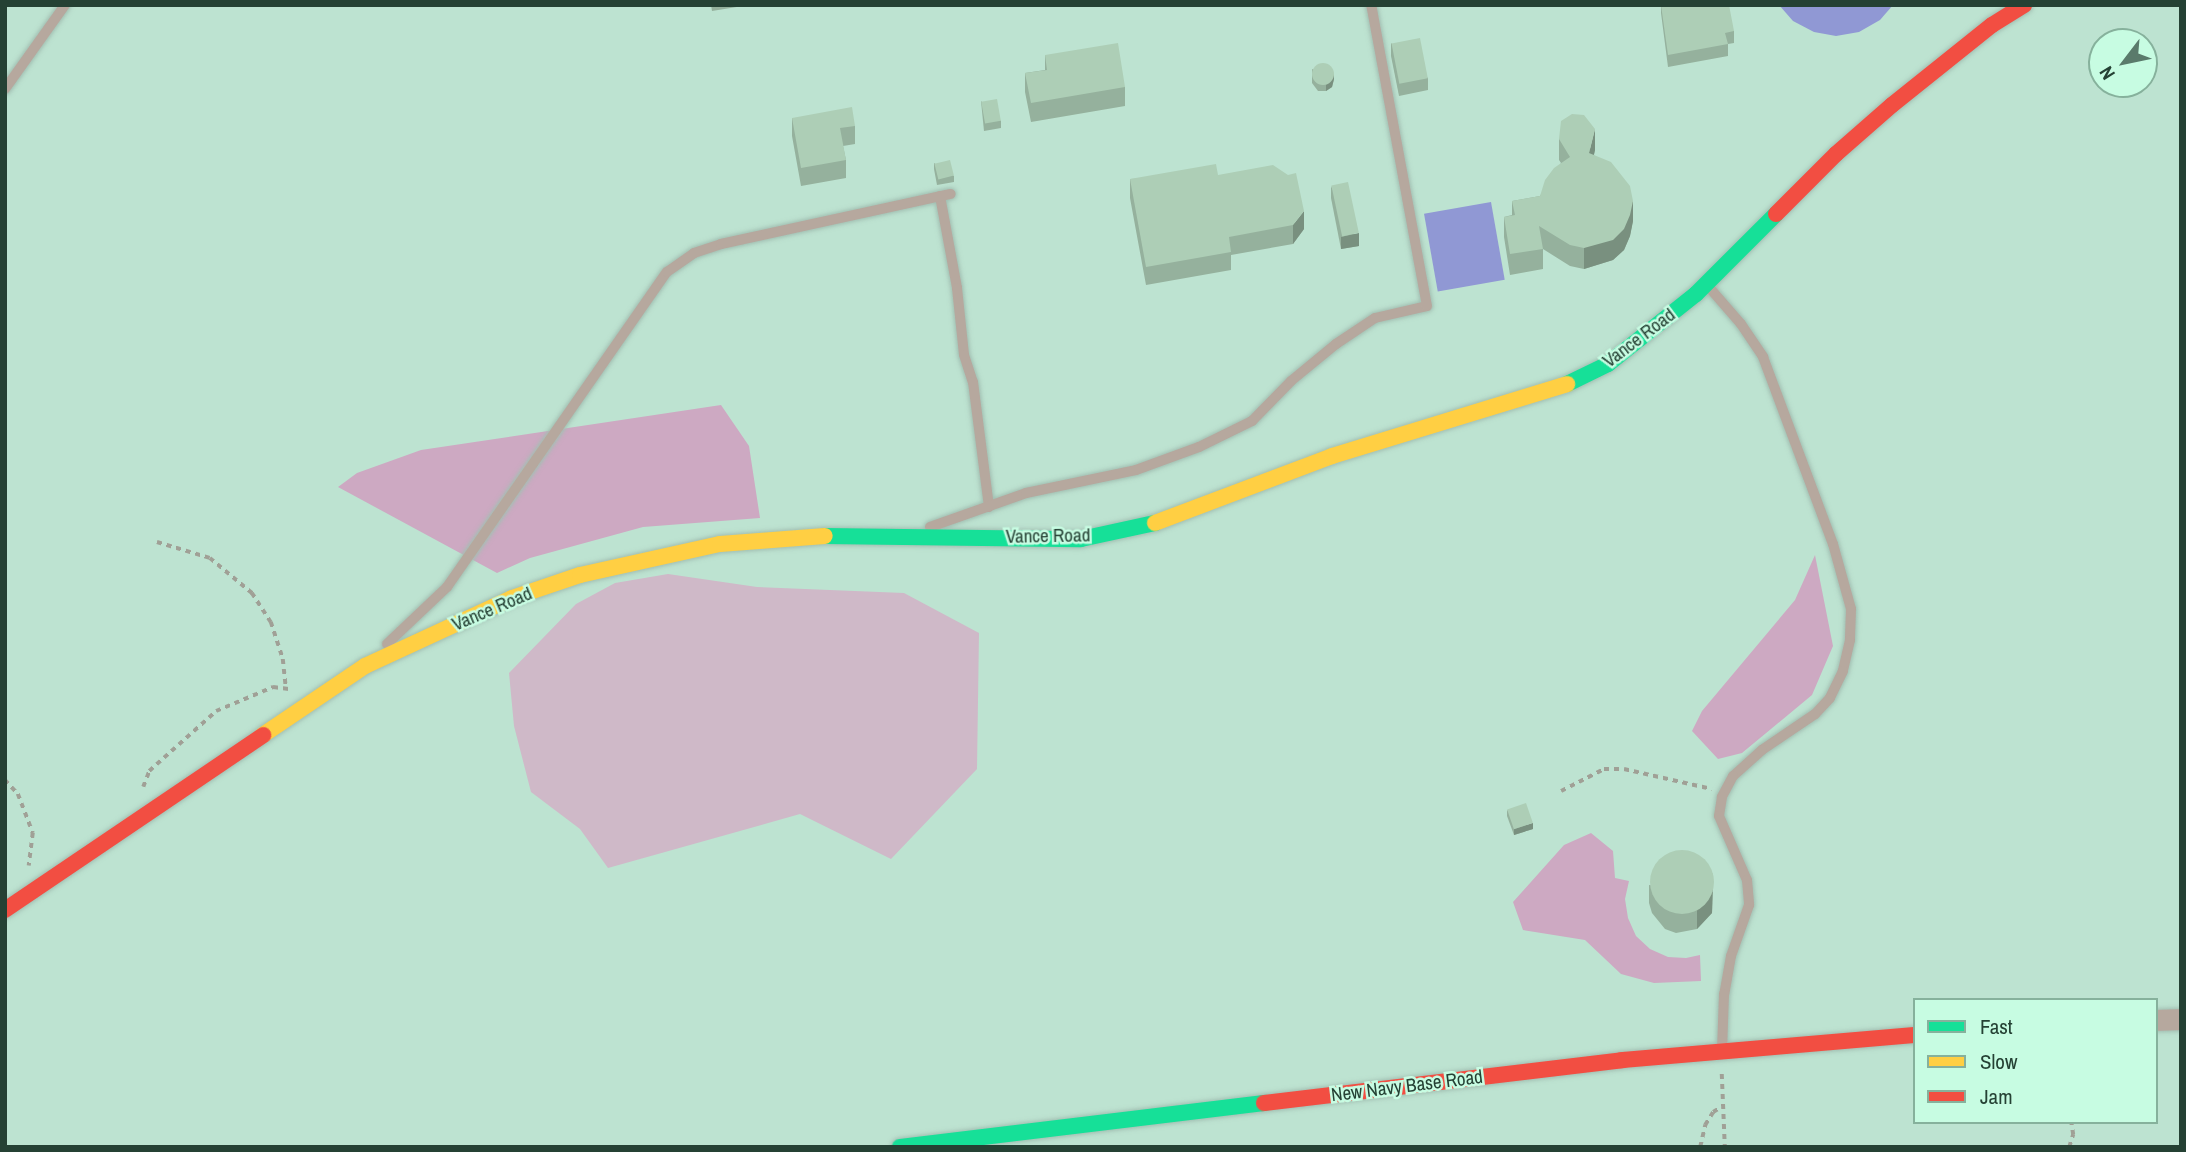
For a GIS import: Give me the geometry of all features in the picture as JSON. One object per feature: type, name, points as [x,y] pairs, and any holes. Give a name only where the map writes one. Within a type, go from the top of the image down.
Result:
[{"type":"street","name":"Vance Road","points":[[5,910],[365,666],[512,598],[628,562],[720,544],[826,536],[1081,539],[1143,528],[1332,456],[1557,388],[1608,363],[1707,284],[1836,154],[1992,25],[2025,5]]},
{"type":"street","points":[[2158,1020],[2181,1019]]},
{"type":"street","name":"New Navy Base Road","points":[[900,1147],[1608,1061],[1913,1035]]},
{"type":"lane","points":[[5,89],[65,5]]},
{"type":"lane","points":[[907,535],[1026,493],[1136,470],[1199,447],[1252,421],[1291,381],[1336,344],[1375,318],[1427,306],[1371,5]]},
{"type":"lane","points":[[365,666],[447,587],[667,272],[694,253],[721,244],[945,195],[964,355],[973,382],[989,507]]},
{"type":"lane","points":[[1707,284],[1741,324],[1763,357],[1833,544],[1851,609],[1850,640],[1843,671],[1830,698],[1815,714],[1762,750],[1733,776],[1724,793],[1719,817],[1747,880],[1749,905],[1731,956],[1724,994],[1722,1051]]},
{"type":"path","points":[[157,542],[210,558],[252,593],[271,622],[283,659],[286,688]]},
{"type":"path","points":[[140,794],[149,771],[216,711],[273,687],[326,692]]},
{"type":"path","points":[[1561,791],[1604,769],[1624,769],[1724,793]]},
{"type":"path","points":[[5,780],[18,794],[33,833],[26,896]]},
{"type":"path","points":[[1722,1051],[1725,1147]]},
{"type":"path","points":[[1700,1147],[1705,1125],[1713,1112],[1723,1106]]},
{"type":"path","points":[[2069,1147],[2071,1124]]},
{"type":"shaded area","points":[[721,405],[749,446],[760,518],[643,527],[530,558],[497,573],[338,487],[357,473],[421,450]]},
{"type":"shaded area","points":[[1815,555],[1833,646],[1812,695],[1742,753],[1718,759],[1692,731],[1702,711],[1795,600]]},
{"type":"shaded area","points":[[668,574],[757,587],[904,593],[979,633],[977,769],[891,859],[800,814],[608,868],[580,829],[531,792],[514,726],[509,673],[576,604],[615,583]]},
{"type":"shaded area","points":[[1591,833],[1613,851],[1615,878],[1629,881],[1625,899],[1628,918],[1636,936],[1650,949],[1668,957],[1686,958],[1700,955],[1701,981],[1654,983],[1621,974],[1585,940],[1523,930],[1513,902],[1564,845]]},
{"type":"water","points":[[1779,5],[1893,5],[1880,20],[1859,32],[1836,36],[1814,32],[1793,21]]},
{"type":"water","points":[[1491,202],[1505,280],[1438,292],[1424,214]]},
{"type":"building","points":[[1661,5],[1729,5],[1734,31],[1725,33],[1728,44],[1668,55]]},
{"type":"building","points":[[1420,38],[1428,78],[1399,84],[1392,44]]},
{"type":"building","points":[[1118,43],[1125,87],[1031,103],[1025,73],[1047,70],[1045,55]]},
{"type":"building","points":[[1323,63],[1331,66],[1334,74],[1331,82],[1323,85],[1315,82],[1312,74],[1315,66]]},
{"type":"building","points":[[997,99],[1001,121],[985,123],[981,102]]},
{"type":"building","points":[[852,107],[855,126],[840,128],[846,160],[801,168],[792,118]]},
{"type":"building","points":[[1572,114],[1584,115],[1595,129],[1589,153],[1611,162],[1630,186],[1633,201],[1624,229],[1613,240],[1584,248],[1570,245],[1539,226],[1543,249],[1510,254],[1504,217],[1515,215],[1512,201],[1540,196],[1545,180],[1554,168],[1570,157],[1559,139],[1561,121]]},
{"type":"building","points":[[950,160],[954,176],[938,179],[934,164]]},
{"type":"building","points":[[1216,164],[1218,175],[1273,165],[1288,175],[1296,173],[1304,211],[1293,225],[1229,237],[1231,252],[1146,267],[1130,179]]},
{"type":"building","points":[[1348,182],[1359,233],[1342,236],[1331,186]]},
{"type":"building","points":[[1526,803],[1533,823],[1514,829],[1507,810]]},
{"type":"building","points":[[1682,850],[1700,856],[1708,864],[1714,882],[1708,900],[1700,908],[1682,914],[1664,908],[1656,900],[1650,882],[1656,864],[1664,856]]},
{"type":"traffic: fast","points":[[1567,384],[1608,364],[1696,294],[1776,214]]},
{"type":"traffic: fast","points":[[825,536],[1081,539],[1155,523]]},
{"type":"traffic: fast","points":[[900,1147],[1264,1103]]},
{"type":"traffic: slow","points":[[1155,523],[1332,456],[1567,384]]},
{"type":"traffic: slow","points":[[263,735],[365,666],[512,598],[580,575],[720,544],[825,536]]},
{"type":"traffic: jam","points":[[1776,214],[1836,154],[1892,105],[1992,25],[2024,5]]},
{"type":"traffic: jam","points":[[5,910],[263,735]]},
{"type":"traffic: jam","points":[[1264,1103],[1622,1060],[1913,1035]]}]
